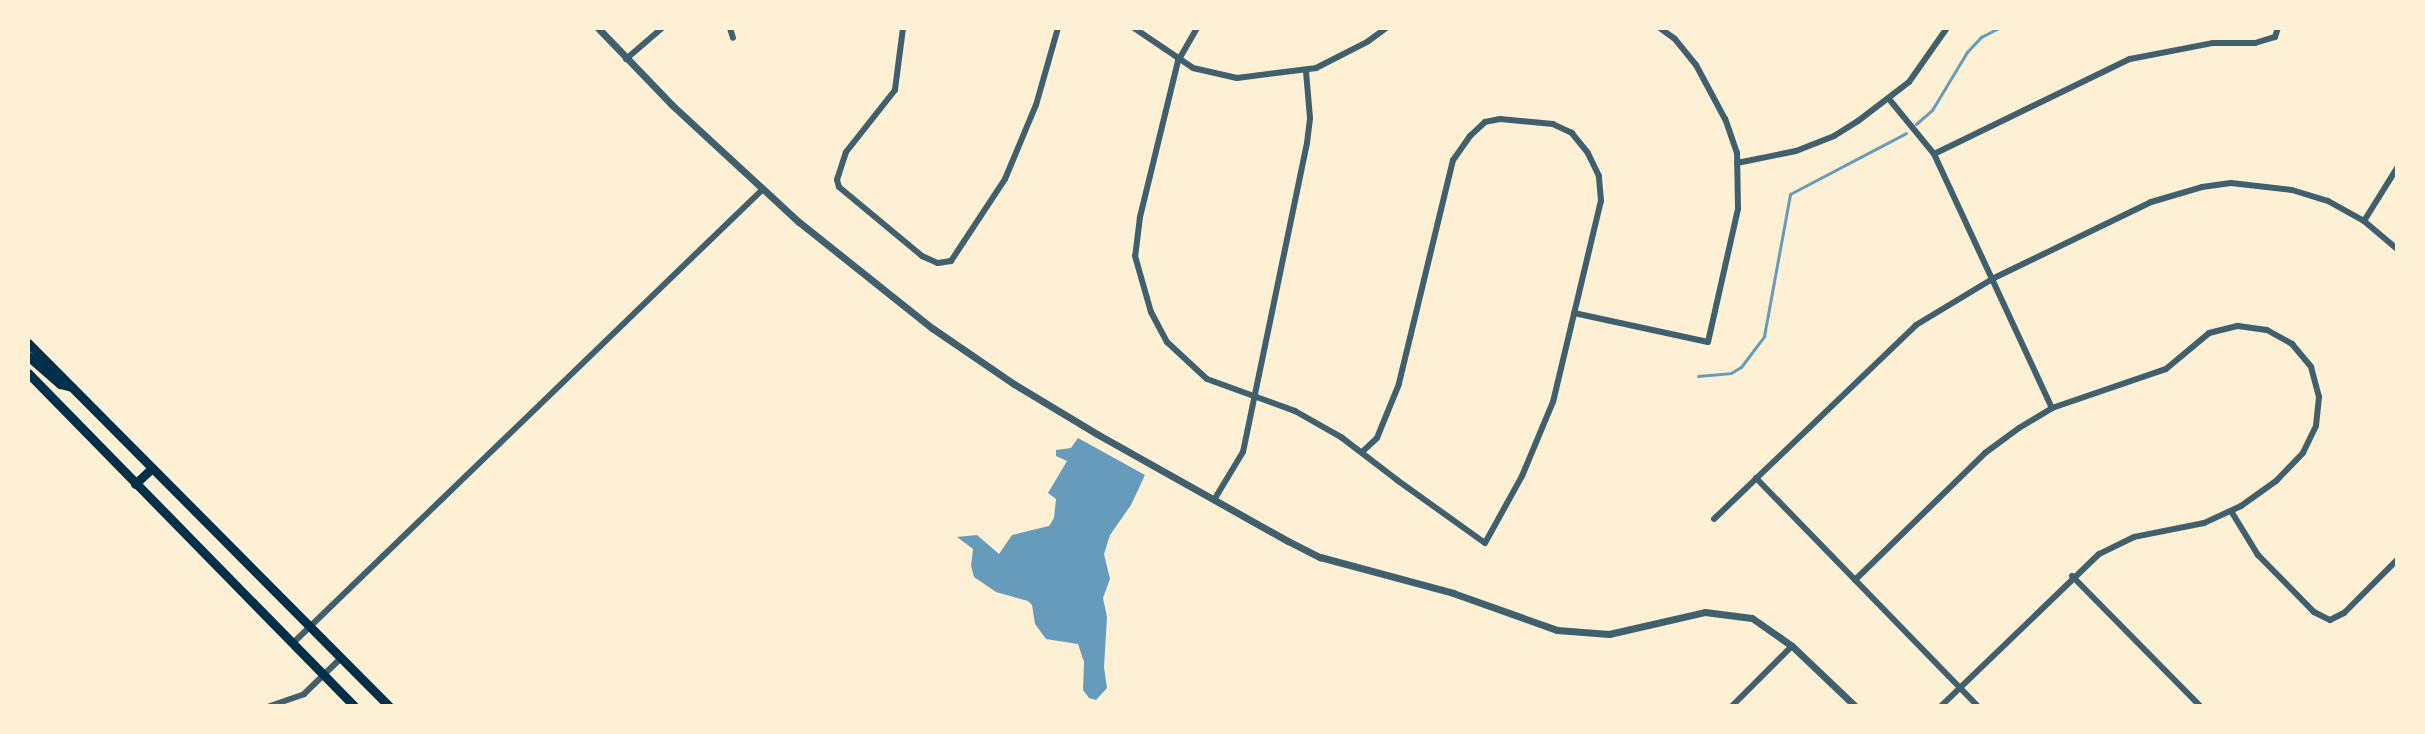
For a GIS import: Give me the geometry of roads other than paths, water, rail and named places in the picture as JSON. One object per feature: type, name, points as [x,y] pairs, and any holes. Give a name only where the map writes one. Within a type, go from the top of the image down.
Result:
[{"type":"main road","points":[[28,343],[389,706]]},
{"type":"main road","points":[[28,356],[60,384],[72,387]]},
{"type":"main road","points":[[28,373],[354,706]]},
{"type":"main road","points":[[135,484],[152,468]]},
{"type":"street","points":[[598,28],[626,59],[763,189],[856,269],[990,368],[1097,434],[1214,500],[1320,557],[1453,593],[1557,630],[1609,634],[1705,612],[1752,618],[1792,646],[1855,706]]},
{"type":"street","points":[[626,59],[662,28]]},
{"type":"street","points":[[730,28],[733,38]]},
{"type":"street","points":[[903,28],[895,90],[846,152],[837,180],[839,187],[922,256],[938,263],[951,261],[1005,179],[1036,105],[1058,28]]},
{"type":"street","points":[[1134,28],[1178,61],[1193,68],[1237,78],[1306,71],[1367,42],[1386,28]]},
{"type":"street","points":[[1197,28],[1178,61],[1140,217],[1135,256],[1139,279],[1167,342],[1207,379],[1295,411],[1362,452],[1485,543],[1522,476],[1553,402],[1601,201],[1599,176],[1588,153],[1572,133],[1553,124],[1523,119],[1485,122],[1470,136],[1453,160],[1399,384],[1377,438],[1362,452]]},
{"type":"street","points":[[1574,313],[1708,342],[1738,209],[1737,163],[1725,119],[1696,65],[1675,39],[1660,28]]},
{"type":"street","points":[[1737,163],[1796,151],[1834,136],[1909,82],[1947,28]]},
{"type":"street","points":[[1934,154],[2130,59],[2197,45],[2255,43],[2275,37],[2278,28]]},
{"type":"street","points":[[1214,500],[1243,452],[1307,143],[1310,118],[1306,71]]},
{"type":"street","points":[[1889,99],[1934,154],[2052,408]]},
{"type":"street","points":[[2364,221],[2397,168]]},
{"type":"street","points":[[1714,519],[1886,350],[1916,325],[1994,278],[2151,202],[2202,187],[2231,183],[2292,190],[2328,201],[2364,221],[2397,249]]},
{"type":"street","points":[[293,643],[763,189]]},
{"type":"street","points":[[1855,580],[1985,453],[2052,408],[2166,369],[2209,333],[2238,326],[2267,330],[2292,344],[2311,367],[2319,397],[2316,426],[2303,453],[2276,481],[2231,511],[2204,523],[2134,537],[2099,554],[2072,576],[1941,706]]},
{"type":"street","points":[[1756,478],[1978,706]]},
{"type":"street","points":[[2231,511],[2258,555],[2314,612],[2330,620],[2344,613],[2397,560]]},
{"type":"street","points":[[2072,576],[2200,706]]},
{"type":"street","points":[[1732,706],[1792,646]]},
{"type":"street","points":[[270,706],[304,694],[342,658]]},
{"type":"water","points":[[1078,438],[1145,475],[1131,505],[1110,535],[1104,554],[1110,579],[1103,598],[1107,617],[1104,667],[1107,688],[1096,700],[1089,698],[1083,690],[1084,662],[1078,644],[1046,639],[1035,624],[1032,605],[1028,601],[996,592],[974,577],[971,566],[973,549],[957,537],[977,535],[999,554],[1012,535],[1049,526],[1054,518],[1056,499],[1048,493],[1067,461],[1056,456],[1056,450],[1071,448]]},
{"type":"waterway","points":[[1916,124],[1932,110],[1967,52],[1981,37],[1999,28]]},
{"type":"waterway","points":[[1698,376],[1731,373],[1741,367],[1764,336],[1790,194],[1906,133]]}]
